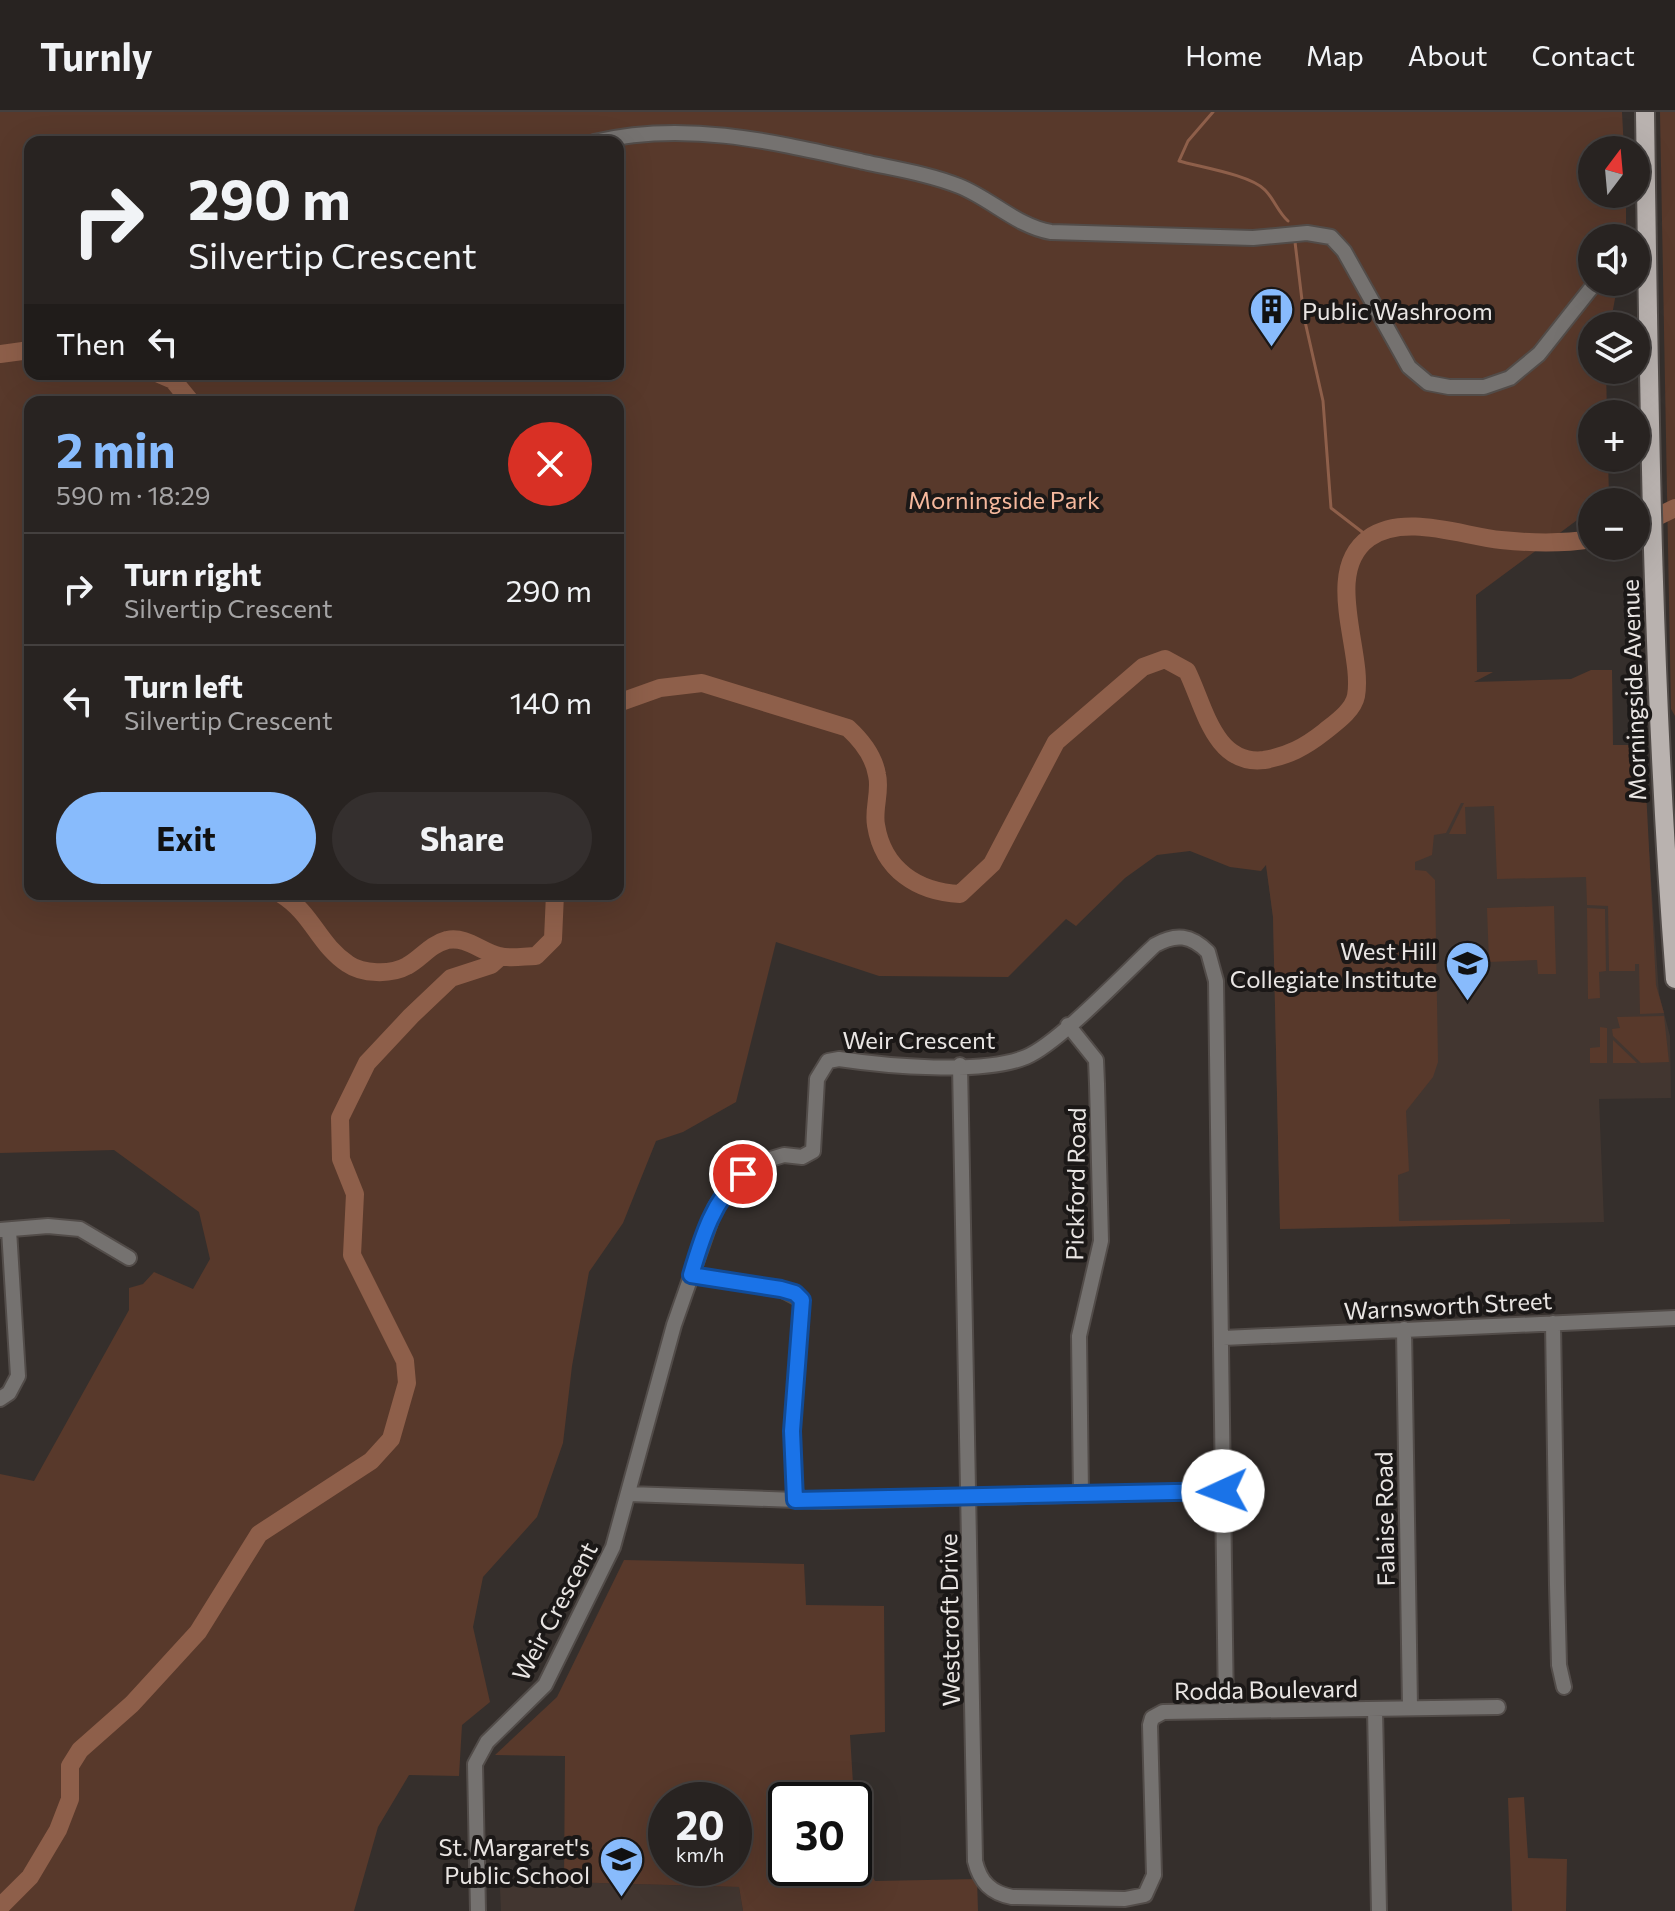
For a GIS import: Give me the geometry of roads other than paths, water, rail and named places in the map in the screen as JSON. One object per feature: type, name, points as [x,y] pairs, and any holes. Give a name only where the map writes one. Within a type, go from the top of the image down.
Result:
[{"type":"main road","name":"Morningside Avenue","points":[[1643,224],[1645,112]]},
{"type":"main road","name":"Morningside Avenue","points":[[1643,296],[1658,716],[1675,979]]},
{"type":"street","points":[[621,136],[686,133],[769,141],[941,179],[968,190],[1037,229],[1051,232],[1253,238],[1322,234],[1344,251],[1409,367],[1423,380],[1436,385],[1484,387],[1510,378],[1539,354],[1585,296]]},
{"type":"street","name":"Weir Crescent","points":[[478,1911],[475,1764],[487,1742],[545,1685],[613,1547],[674,1325],[704,1234],[729,1186],[764,1161],[784,1155],[802,1157],[813,1151],[817,1079],[828,1061],[839,1059],[893,1066],[960,1065],[1026,1057],[1068,1025],[1155,945],[1168,938],[1183,936],[1208,952],[1216,981],[1226,1711]]},
{"type":"street","name":"Pickford Road","points":[[1068,1025],[1096,1060],[1097,1084],[1101,1241],[1079,1336],[1081,1495]]},
{"type":"street","name":"Westcroft Drive","points":[[960,1065],[975,1861],[979,1876],[990,1888],[1012,1897],[1125,1905]]},
{"type":"street","points":[[0,1399],[9,1393],[18,1376],[4,1230],[48,1226],[80,1229],[129,1258]]},
{"type":"street","points":[[691,1275],[781,1289],[795,1293],[802,1300],[792,1431],[795,1500]]},
{"type":"street","name":"Warnsworth Street","points":[[1223,1338],[1675,1318]]},
{"type":"street","points":[[1553,1323],[1559,1665],[1564,1687]]},
{"type":"street","name":"Falaise Road","points":[[1404,1329],[1410,1707]]},
{"type":"street","points":[[629,1494],[795,1500],[1223,1491]]},
{"type":"street","name":"Rodda Boulevard","points":[[1125,1905],[1145,1895],[1154,1875],[1152,1718],[1163,1712],[1498,1707]]},
{"type":"street","points":[[1375,1709],[1379,1911]]},
{"type":"waterway","points":[[1213,112],[1188,141],[1179,161],[1249,180],[1268,194],[1288,221]]},
{"type":"waterway","points":[[1295,242],[1304,317],[1323,401],[1331,508],[1370,538]]},
{"type":"waterway","points":[[0,354],[24,351]]},
{"type":"waterway","points":[[173,380],[186,396]]},
{"type":"waterway","points":[[1650,520],[1675,508]]},
{"type":"waterway","points":[[624,701],[660,688],[702,683],[848,728],[873,761],[878,781],[876,825],[886,854],[905,876],[917,883],[930,889],[960,894],[992,864],[1056,742],[1143,667],[1165,659],[1187,671],[1206,716],[1222,743],[1233,753],[1247,759],[1273,758],[1310,742],[1338,721],[1356,696],[1357,678],[1346,591],[1348,571],[1355,553],[1369,538],[1399,527],[1416,527],[1512,541],[1578,540]]},
{"type":"waterway","points":[[289,900],[338,956],[361,970],[377,972],[407,966],[435,945],[454,939],[503,957],[536,956],[553,939],[555,900]]},
{"type":"waterway","points":[[0,1907],[30,1877],[58,1830],[70,1799],[70,1766],[80,1750],[132,1704],[198,1632],[259,1534],[371,1461],[391,1439],[407,1383],[405,1361],[352,1255],[355,1194],[341,1159],[340,1118],[367,1063],[411,1016],[451,978],[491,965],[500,957]]},
{"type":"place","name":"Public Washroom","points":[[1271,349]]},
{"type":"place","name":"West Hill Collegiate Institute","points":[[1468,1003]]},
{"type":"place","name":"St. Margaret's Public School","points":[[621,1899]]},
{"type":"park label","name":"Morningside Park","points":[[1004,499]]}]
